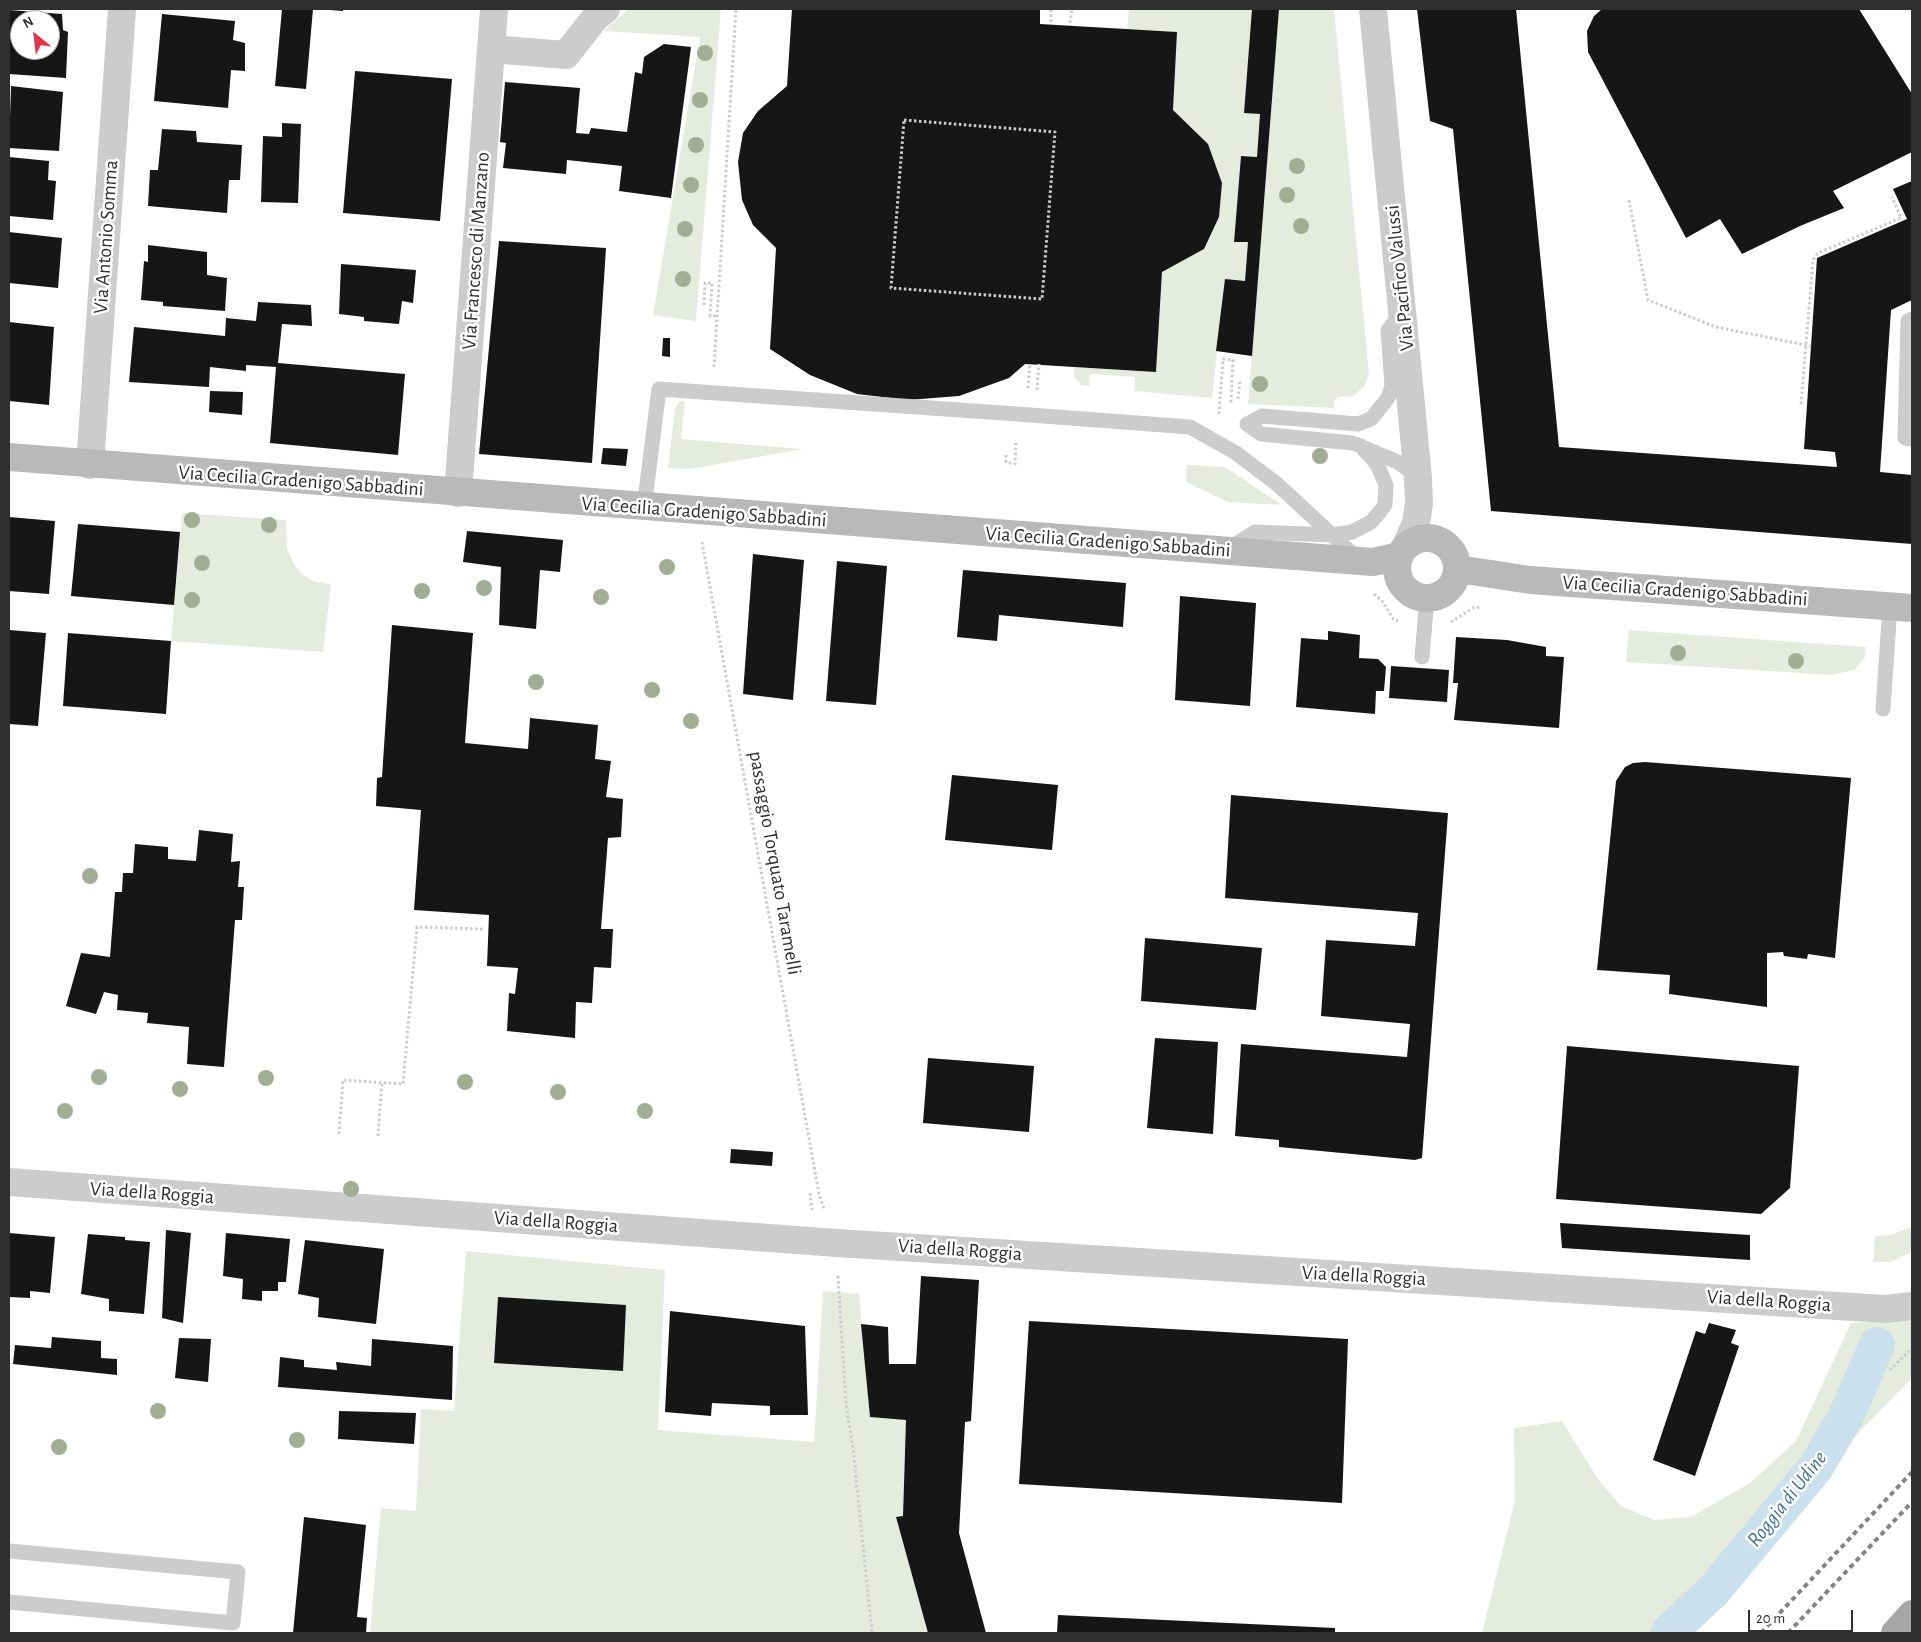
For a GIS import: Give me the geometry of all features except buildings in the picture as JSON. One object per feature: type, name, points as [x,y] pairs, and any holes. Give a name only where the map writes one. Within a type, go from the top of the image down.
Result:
[{"type":"main road","points":[[1894,1633],[1912,1614]]},
{"type":"street","name":"Via Antonio Somma","points":[[90,465],[122,9]]},
{"type":"street","name":"Via Francesco di Manzano","points":[[458,493],[494,9]]},
{"type":"street","points":[[490,49],[566,55],[595,18],[606,9]]},
{"type":"street","name":"Via Pacifico Valussi","points":[[1373,9],[1420,504],[1416,523],[1403,551]]},
{"type":"street","name":"Via Cecilia Gradenigo Sabbadini","points":[[9,458],[644,508],[1373,562],[1403,551],[1414,540],[1435,538],[1452,549],[1458,569],[1530,580],[1901,607]]},
{"type":"street","points":[[1403,551],[1397,565],[1402,584],[1417,596],[1427,598],[1444,592],[1452,586],[1458,569]]},
{"type":"street","name":"Via della Roggia","points":[[9,1182],[837,1243],[1876,1308],[1912,1306]]},
{"type":"lane","points":[[1403,311],[1388,330],[1392,378],[1388,398],[1371,419],[1358,424],[1262,416],[1247,424],[1261,434],[1352,443],[1398,462],[1418,478]]},
{"type":"lane","points":[[1912,318],[1908,321],[1905,438],[1912,440]]},
{"type":"lane","points":[[644,508],[659,389],[1190,427],[1236,454],[1277,484],[1360,560]]},
{"type":"lane","points":[[1225,551],[1256,532],[1332,535],[1352,532],[1371,522],[1385,505],[1387,494],[1384,476],[1371,456],[1361,446]]},
{"type":"lane","points":[[1422,657],[1427,598]]},
{"type":"lane","points":[[1883,709],[1901,607]]},
{"type":"lane","points":[[9,1551],[238,1572],[233,1623],[9,1602]]},
{"type":"path","points":[[712,393],[736,9]]},
{"type":"path","points":[[1051,9],[1051,22]]},
{"type":"path","points":[[1070,23],[1072,9]]},
{"type":"path","points":[[904,120],[1055,132],[1042,299],[891,288],[904,120]]},
{"type":"path","points":[[1801,404],[1812,260],[1818,252],[1901,218],[1892,196]]},
{"type":"path","points":[[1629,200],[1648,300],[1716,327],[1811,346]]},
{"type":"path","points":[[704,305],[705,283],[712,283],[710,316],[717,316]]},
{"type":"path","points":[[1218,415],[1223,359],[1233,360],[1231,401],[1238,401],[1240,380]]},
{"type":"path","points":[[1028,393],[1030,364]]},
{"type":"path","points":[[1037,393],[1039,364]]},
{"type":"path","points":[[1006,456],[1006,462],[1015,464],[1015,456]]},
{"type":"path","name":"passaggio Torquato Taramelli","points":[[701,537],[819,1194]]},
{"type":"path","points":[[339,1134],[343,1080],[403,1084],[417,927],[484,929]]},
{"type":"path","points":[[378,1136],[382,1082]]},
{"type":"path","points":[[838,1293],[842,1326],[846,1404],[853,1448],[872,1633]]},
{"type":"path","points":[[1890,1370],[1912,1348]]},
{"type":"green space","points":[[629,9],[721,9],[696,321],[653,315],[700,37],[603,31]]},
{"type":"green space","points":[[1129,9],[1252,9],[1244,112],[1260,114],[1257,157],[1241,156],[1234,241],[1248,242],[1245,281],[1225,280],[1212,398],[1134,391],[1135,377],[1090,374],[1089,386],[1081,385],[1074,377],[1074,367],[1156,372],[1162,272],[1204,249],[1219,217],[1222,183],[1208,144],[1173,110],[1177,32],[1127,29]]},
{"type":"green space","points":[[1279,9],[1334,9],[1369,374],[1364,387],[1353,396],[1338,397],[1334,401],[1334,408],[1248,404]]},
{"type":"green space","points":[[680,401],[685,401],[681,439],[803,449],[690,469],[668,468],[675,408]]},
{"type":"green space","points":[[1187,465],[1225,467],[1282,505],[1228,502],[1186,482]]},
{"type":"green space","points":[[182,513],[286,520],[287,549],[295,566],[303,575],[315,582],[331,584],[323,652],[171,641]]},
{"type":"green space","points":[[1629,630],[1866,647],[1865,657],[1854,670],[1832,675],[1626,662]]},
{"type":"green space","points":[[1912,1227],[1912,1252],[1890,1262],[1873,1262],[1875,1236],[1890,1235]]},
{"type":"green space","points":[[466,1251],[665,1270],[658,1430],[814,1442],[823,1291],[859,1294],[870,1417],[906,1420],[903,1516],[896,1518],[928,1633],[370,1633],[381,1508],[416,1511],[421,1409],[454,1411]]},
{"type":"green space","points":[[1912,1320],[1912,1378],[1816,1476],[1775,1508],[1661,1633],[1482,1633],[1515,1500],[1514,1428],[1562,1421],[1598,1479],[1621,1506],[1654,1520],[1691,1517],[1750,1483],[1796,1441],[1851,1323]]},
{"type":"waterway","name":"Roggia di Udine","points":[[1668,1633],[1713,1591],[1816,1467],[1847,1414],[1877,1345]]},
{"type":"railway","points":[[1761,1633],[1912,1472]]},
{"type":"railway","points":[[1788,1633],[1912,1502]]}]
